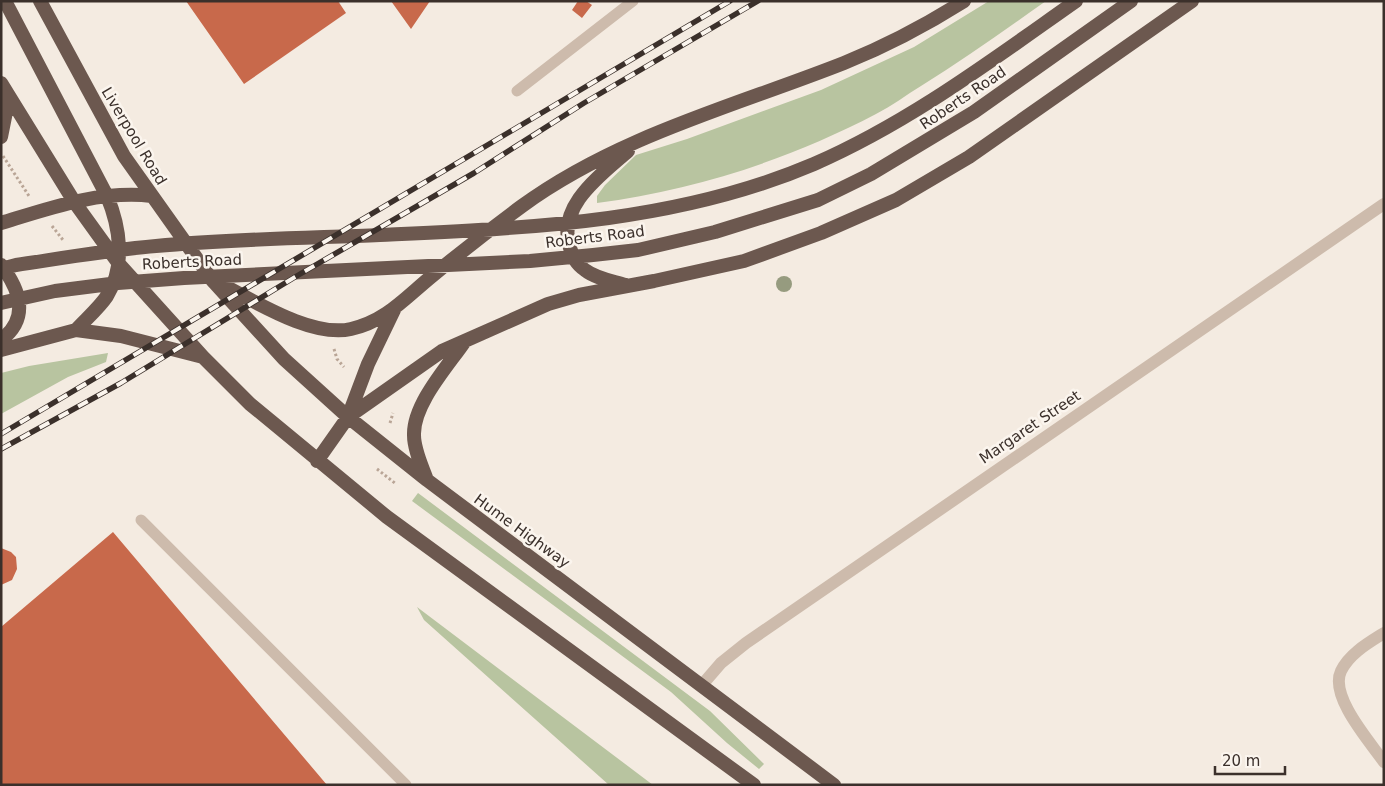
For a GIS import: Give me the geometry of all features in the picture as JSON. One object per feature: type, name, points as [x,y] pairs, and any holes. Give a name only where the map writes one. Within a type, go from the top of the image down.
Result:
[{"type":"highway","points":[[5,1],[107,196],[117,220],[119,264],[116,278],[107,296],[76,330]]},
{"type":"highway","name":"Liverpool Road","points":[[40,1],[124,156],[212,280]]},
{"type":"highway","points":[[212,280],[314,328],[348,330],[366,325],[394,310],[433,276],[523,205],[596,161],[642,139],[845,62],[923,26],[964,1]]},
{"type":"highway","name":"Roberts Road","points":[[1,269],[16,265],[157,246],[539,226],[638,215],[686,206],[737,192],[813,164],[870,137],[929,104],[1076,1]]},
{"type":"highway","name":"Roberts Road","points":[[1,303],[55,291],[118,283],[184,278],[530,262],[638,250],[715,232],[818,200],[871,174],[974,112],[1131,1]]},
{"type":"highway","points":[[348,417],[442,351],[467,338],[548,304],[625,285],[654,282],[744,261],[821,234],[896,200],[969,158],[1192,1]]},
{"type":"highway","points":[[1,82],[75,203],[119,264],[134,283],[203,357],[258,410],[387,517],[754,785]]},
{"type":"highway","points":[[1,137],[9,97]]},
{"type":"highway","points":[[625,285],[585,271],[575,260],[566,236],[568,223],[575,205],[606,171],[642,139]]},
{"type":"highway","points":[[1,224],[40,210],[107,196],[130,194],[152,196]]},
{"type":"highway","points":[[1,265],[14,287],[20,304],[18,320],[1,340]]},
{"type":"highway","name":"Hume Highway","points":[[212,280],[258,332],[348,417],[427,480],[834,785]]},
{"type":"highway","points":[[318,461],[348,417],[368,364],[394,310]]},
{"type":"highway","points":[[1,350],[76,330],[121,336],[203,357]]},
{"type":"highway","points":[[427,480],[416,448],[414,436],[415,420],[425,400],[467,338]]},
{"type":"street","name":"Margaret Street","points":[[702,685],[721,663],[746,643],[1384,204]]},
{"type":"street","points":[[1384,633],[1358,651],[1347,662],[1340,672],[1338,684],[1345,705],[1384,762]]},
{"type":"lane","points":[[517,91],[633,1]]},
{"type":"lane","points":[[141,520],[406,785]]},
{"type":"path","points":[[3,156],[29,197]]},
{"type":"path","points":[[333,344],[337,359],[344,367]]},
{"type":"path","points":[[390,423],[393,413]]},
{"type":"path","points":[[377,469],[396,484]]},
{"type":"green space","points":[[989,1],[1046,1],[969,55],[893,104],[843,130],[775,159],[740,171],[670,190],[597,203],[597,196],[605,185],[636,155],[687,139],[821,90],[914,47]]},
{"type":"green space","points":[[108,353],[106,362],[68,377],[1,414],[1,373],[29,366]]},
{"type":"green space","points":[[418,493],[710,711],[764,764],[759,769],[727,743],[671,692],[412,501]]},
{"type":"green space","points":[[417,607],[653,785],[609,785],[424,620]]},
{"type":"building","points":[[186,1],[338,1],[346,13],[244,84]]},
{"type":"building","points":[[391,1],[430,1],[411,29]]},
{"type":"building","points":[[578,1],[586,1],[592,5],[582,18],[572,10]]},
{"type":"building","points":[[113,532],[327,785],[1,785],[1,627]]},
{"type":"building","points":[[1,548],[11,552],[16,557],[17,569],[12,580],[1,585]]},
{"type":"railway","points":[[1,434],[730,1]]},
{"type":"railway","points":[[1,449],[121,383],[295,277],[474,173],[584,103],[758,1]]}]
